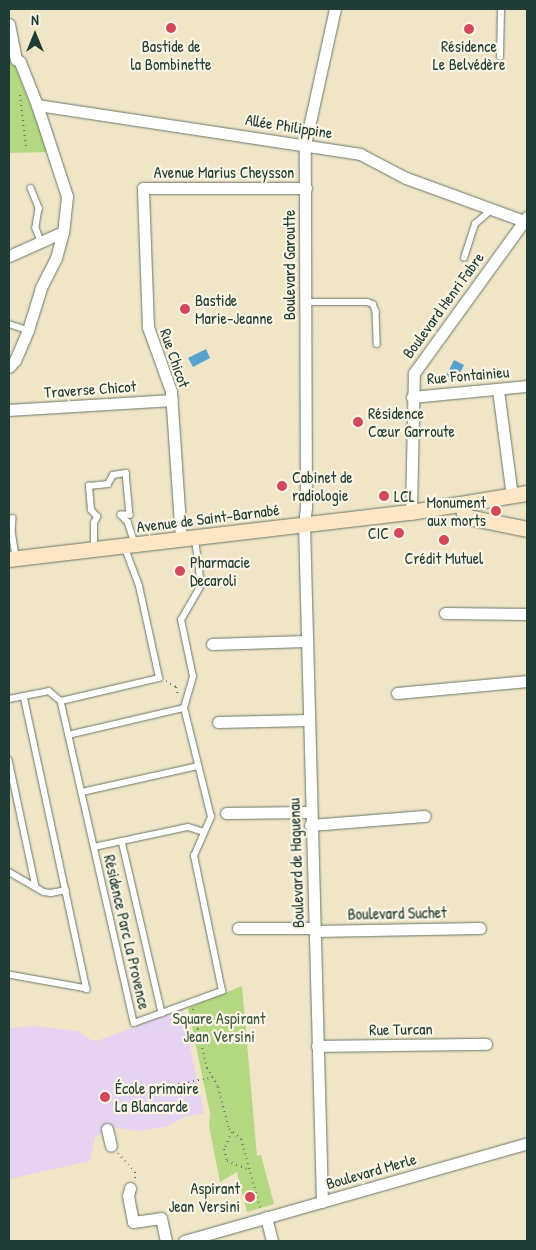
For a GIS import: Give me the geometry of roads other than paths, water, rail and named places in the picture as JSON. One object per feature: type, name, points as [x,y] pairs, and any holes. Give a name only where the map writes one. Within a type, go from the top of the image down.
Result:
[{"type":"main road","name":"Avenue de Saint-Barnabé","points":[[13,559],[411,512],[512,497],[527,493]]},
{"type":"main road","points":[[462,505],[468,517],[527,529]]},
{"type":"street","name":"Boulevard Garoutte","points":[[304,524],[306,507],[305,145],[336,9]]},
{"type":"street","points":[[9,24],[16,59],[20,62],[37,105],[67,196],[63,232],[56,258],[41,288],[28,330],[15,360],[9,367]]},
{"type":"street","name":"Allée Philippine","points":[[37,105],[360,154],[406,178],[492,209],[526,219]]},
{"type":"street","name":"Avenue Marius Cheysson","points":[[142,188],[306,188]]},
{"type":"street","name":"Rue Chicot","points":[[142,188],[148,327],[172,400],[188,538]]},
{"type":"street","name":"Boulevard Henri Fabre","points":[[411,512],[414,373],[526,219]]},
{"type":"street","points":[[9,256],[63,232]]},
{"type":"street","name":"Rue Fontainieu","points":[[412,397],[527,386]]},
{"type":"street","points":[[498,390],[512,497]]},
{"type":"street","name":"Traverse Chicot","points":[[9,410],[172,400]]},
{"type":"street","name":"Boulevard de Haguenau","points":[[304,524],[310,825],[322,1202]]},
{"type":"street","points":[[445,613],[527,614]]},
{"type":"street","points":[[212,644],[306,642]]},
{"type":"street","points":[[398,692],[527,680]]},
{"type":"street","points":[[218,722],[308,720]]},
{"type":"street","points":[[226,813],[310,812]]},
{"type":"street","points":[[310,825],[425,816]]},
{"type":"street","name":"Boulevard Suchet","points":[[238,928],[480,928]]},
{"type":"street","name":"Rue Turcan","points":[[317,1046],[486,1044]]},
{"type":"street","points":[[107,1130],[111,1146]]},
{"type":"street","name":"Boulevard Merle","points":[[184,1241],[527,1143]]},
{"type":"street","points":[[130,1188],[128,1196],[133,1222],[161,1218],[166,1241]]},
{"type":"street","points":[[266,1217],[272,1241]]},
{"type":"lane","points":[[500,57],[501,9]]},
{"type":"lane","points":[[32,188],[39,208],[36,228],[40,242]]},
{"type":"lane","points":[[464,258],[475,224],[492,209]]},
{"type":"lane","points":[[306,302],[367,302],[373,304],[376,311],[377,344]]},
{"type":"lane","points":[[9,324],[28,330]]},
{"type":"lane","points":[[9,700],[49,691],[61,700],[160,678],[134,567],[128,522],[121,515],[130,515],[126,473],[113,474],[108,484],[89,486],[91,510],[97,517],[94,523],[94,549]]},
{"type":"lane","points":[[13,518],[13,559]]},
{"type":"lane","name":"Résidence Parc La Provence","points":[[61,700],[134,1023],[222,991],[194,856],[211,817],[184,708],[193,677],[181,620],[201,586],[188,538]]},
{"type":"lane","points":[[9,975],[88,989],[24,696]]},
{"type":"lane","points":[[68,735],[184,708]]},
{"type":"lane","points":[[9,760],[36,887]]},
{"type":"lane","points":[[82,792],[198,766]]},
{"type":"lane","name":"Résidence Parc La Provence","points":[[94,847],[188,827],[204,832]]},
{"type":"lane","name":"Résidence Parc La Provence","points":[[122,841],[162,1013]]},
{"type":"lane","points":[[9,872],[51,893],[66,890]]},
{"type":"water","points":[[206,349],[210,358],[193,367],[188,358]]},
{"type":"water","points":[[454,360],[464,365],[456,381],[446,376]]},
{"type":"place","name":"Bastide de la Bombinette","points":[[171,28]]},
{"type":"place","name":"Résidence Le Belvédère","points":[[469,29]]},
{"type":"place","name":"Bastide Marie-Jeanne","points":[[185,309]]},
{"type":"place","name":"Résidence Cœur Garroute","points":[[358,422]]},
{"type":"place","name":"Cabinet de radiologie","points":[[282,486]]},
{"type":"place","name":"LCL","points":[[384,496]]},
{"type":"place","name":"Monument aux morts","points":[[496,511]]},
{"type":"place","name":"CIC","points":[[399,533]]},
{"type":"place","name":"Crédit Mutuel","points":[[444,540]]},
{"type":"place","name":"Pharmacie Decaroli","points":[[180,571]]},
{"type":"place","name":"École primaire La Blancarde","points":[[105,1097]]},
{"type":"place","name":"Aspirant Jean Versini","points":[[250,1197]]},
{"type":"park label","name":"Square Aspirant Jean Versini","points":[[219,1027]]}]
